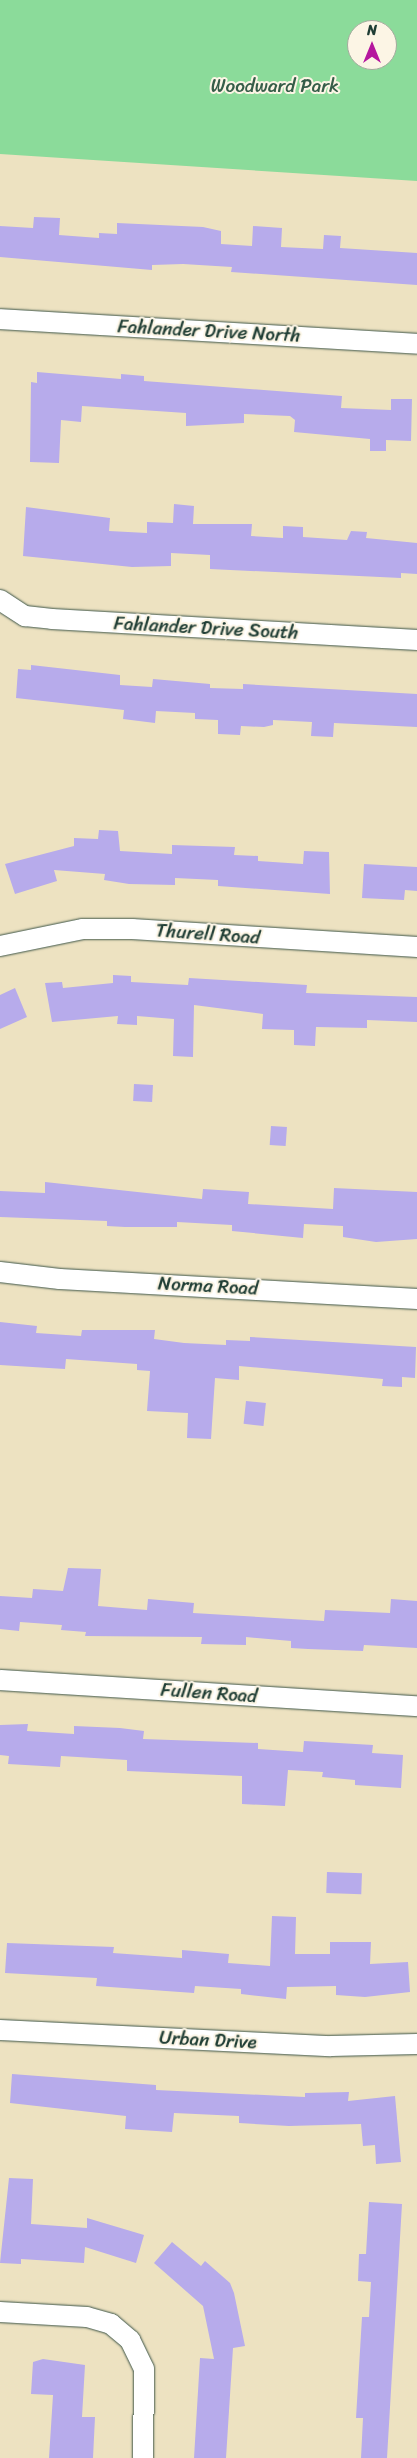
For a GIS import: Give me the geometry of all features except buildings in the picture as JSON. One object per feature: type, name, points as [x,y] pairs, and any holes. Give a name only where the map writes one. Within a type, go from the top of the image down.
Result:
[{"type":"street","name":"Fahlander Drive North","points":[[0,319],[417,344]]},
{"type":"street","name":"Fahlander Drive South","points":[[0,600],[25,616],[52,619],[417,640]]},
{"type":"street","name":"Thurell Road","points":[[0,946],[74,930],[132,929],[417,947]]},
{"type":"street","name":"Norma Road","points":[[0,1272],[60,1279],[417,1299]]},
{"type":"street","name":"Fullen Road","points":[[0,1680],[417,1706]]},
{"type":"street","name":"Urban Drive","points":[[0,2030],[331,2046],[417,2044]]},
{"type":"street","points":[[0,2312],[86,2317],[111,2324],[130,2340],[144,2369],[142,2458]]},
{"type":"green space","name":"Woodward Park","points":[[0,0],[417,0],[417,181],[0,154]]}]
